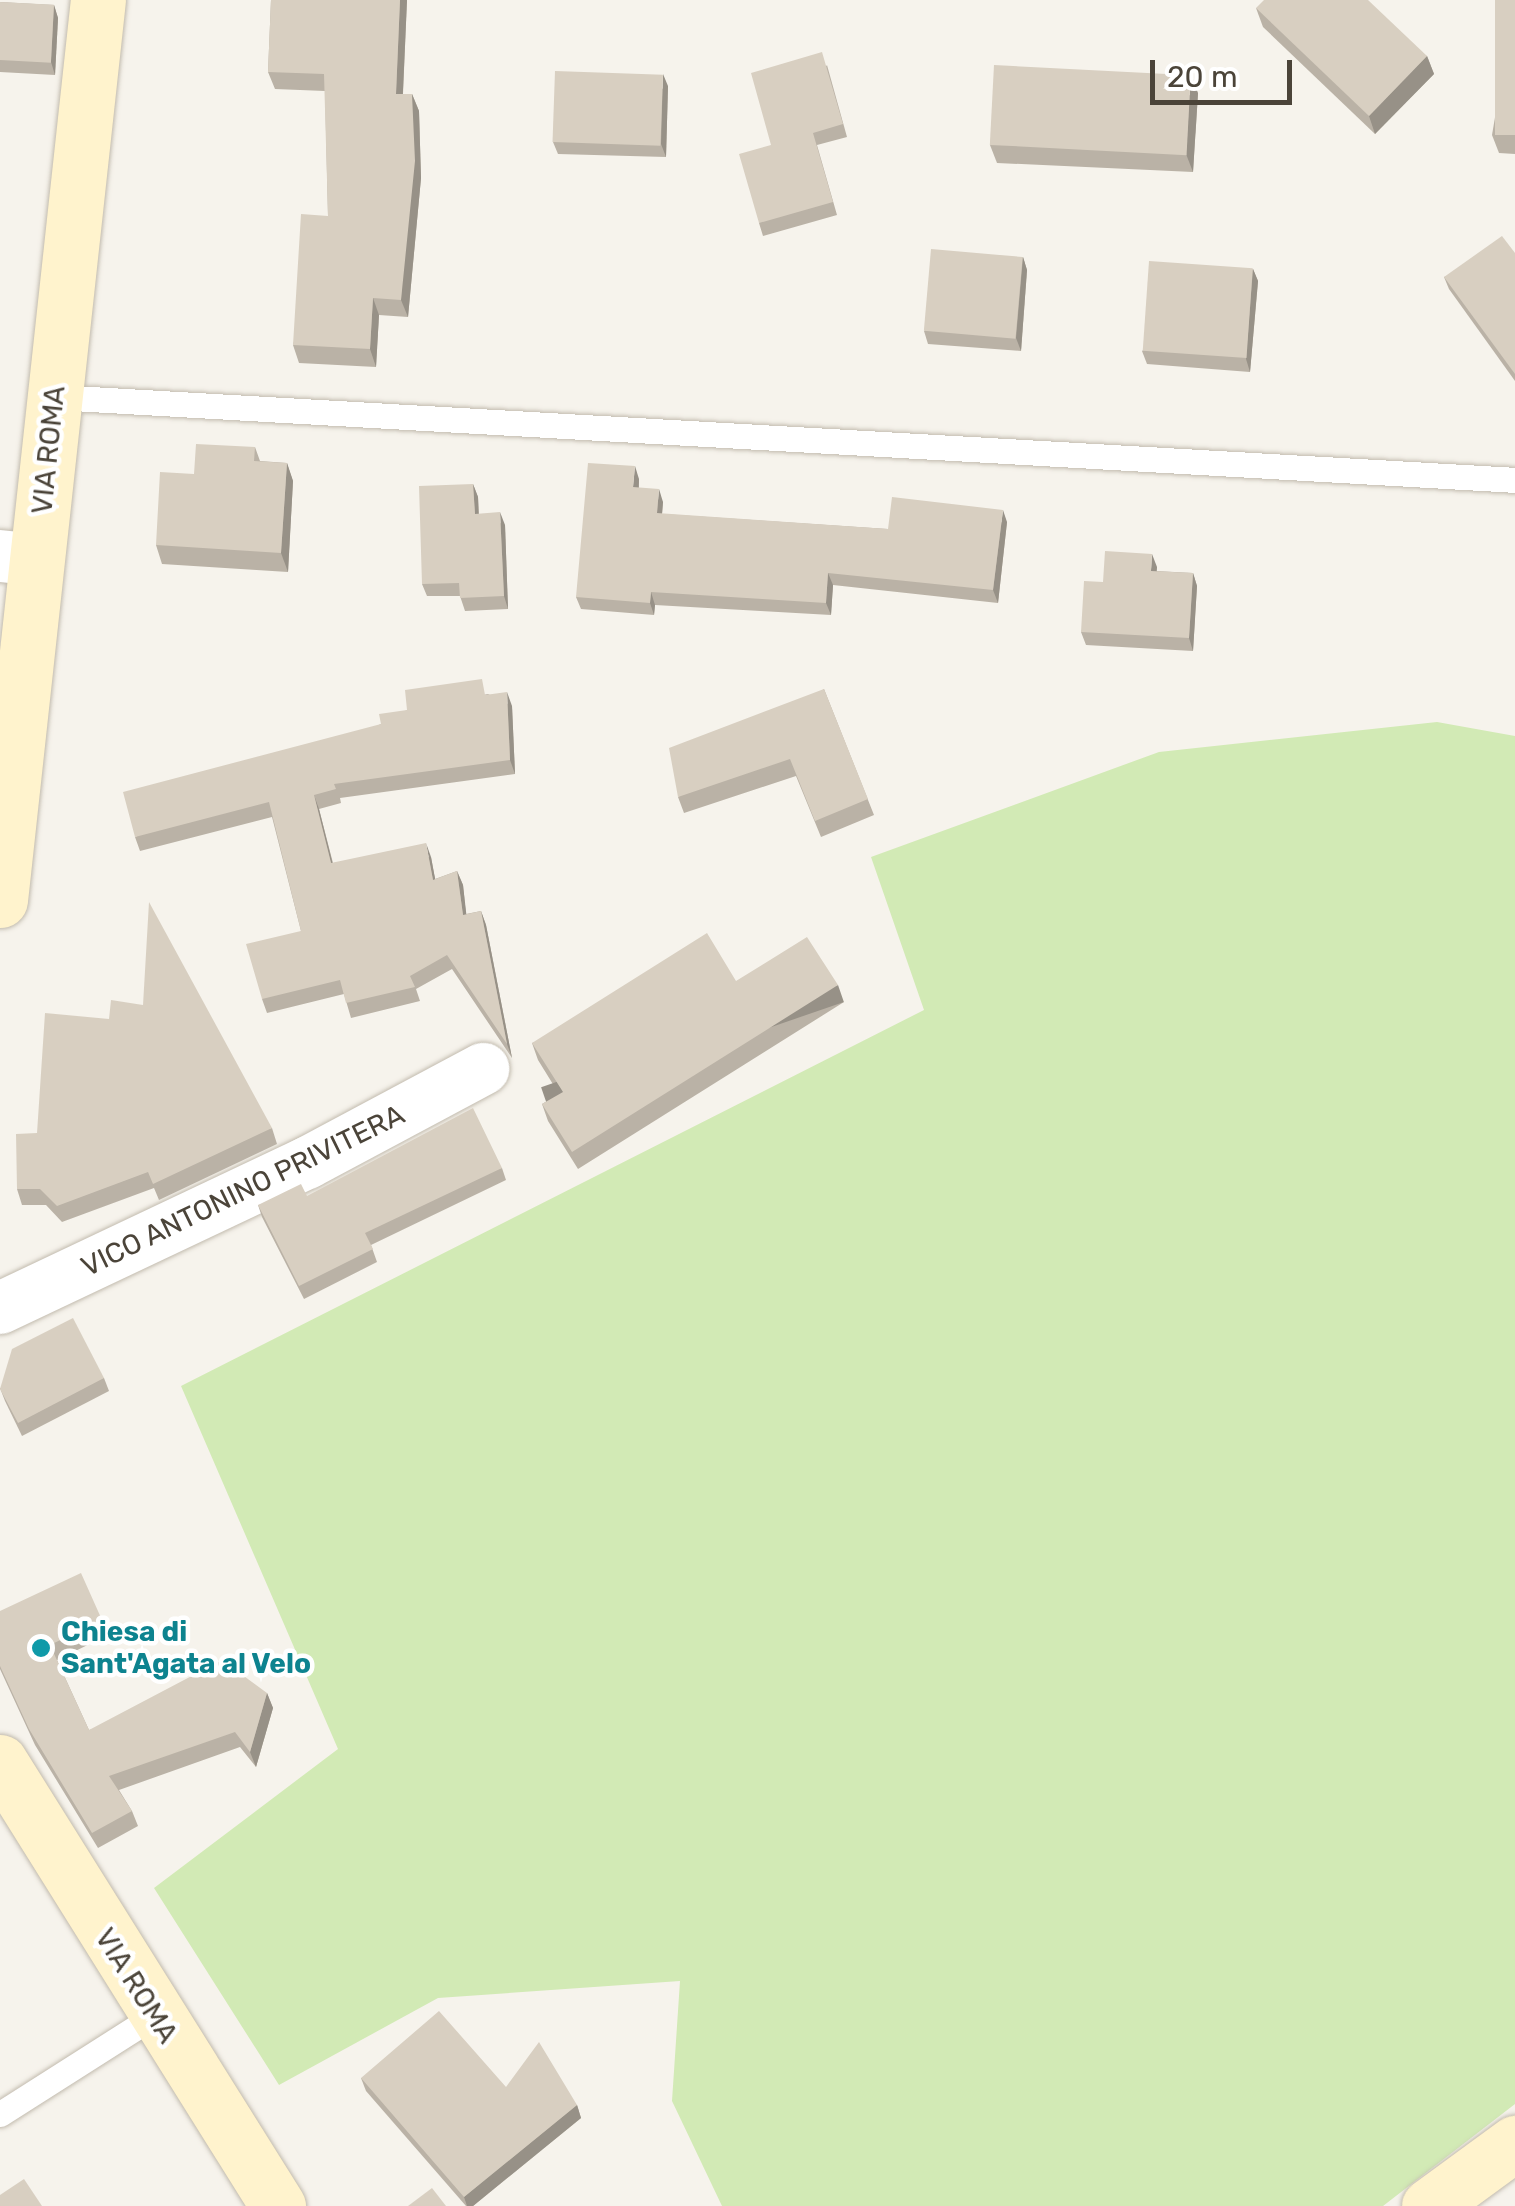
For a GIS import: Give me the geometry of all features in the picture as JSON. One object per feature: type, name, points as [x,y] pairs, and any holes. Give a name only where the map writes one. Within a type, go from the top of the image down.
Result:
[{"type":"main road","name":"VIA ROMA","points":[[0,900],[18,558],[55,397],[98,0]]},
{"type":"main road","name":"VIA ROMA","points":[[0,1762],[154,2016],[278,2206]]},
{"type":"main road","points":[[1429,2206],[1515,2142]]},
{"type":"street","name":"VICO ANTONINO PRIVITERA","points":[[0,1308],[307,1162],[483,1069]]},
{"type":"lane","points":[[55,397],[1515,480]]},
{"type":"lane","points":[[0,2114],[154,2016]]},
{"type":"green space","points":[[1437,722],[1515,736],[1515,2104],[1383,2206],[722,2206],[672,2101],[680,1981],[438,1998],[279,2085],[154,1888],[338,1749],[181,1386],[924,1010],[871,857],[1159,752]]},
{"type":"building","points":[[271,0],[400,0],[396,94],[412,94],[415,161],[401,300],[373,298],[370,349],[293,345],[301,214],[328,216],[324,74],[268,72]]},
{"type":"building","points":[[1264,0],[1368,0],[1427,56],[1369,116],[1256,8]]},
{"type":"building","points":[[1495,0],[1515,0],[1515,135],[1495,135]]},
{"type":"building","points":[[0,2],[54,5],[51,63],[0,60]]},
{"type":"building","points":[[822,52],[843,124],[813,133],[833,202],[759,223],[739,154],[771,145],[751,73]]},
{"type":"building","points":[[994,65],[1191,75],[1187,155],[990,145]]},
{"type":"building","points":[[555,71],[663,75],[660,146],[553,142]]},
{"type":"building","points":[[1502,236],[1515,253],[1515,374],[1444,277]]},
{"type":"building","points":[[931,249],[1023,257],[1016,339],[924,331]]},
{"type":"building","points":[[1149,261],[1253,268],[1246,358],[1143,351]]},
{"type":"building","points":[[196,444],[255,447],[254,461],[287,463],[281,553],[156,545],[160,472],[194,474]]},
{"type":"building","points":[[588,463],[635,466],[633,487],[659,489],[657,513],[888,529],[892,497],[1003,510],[993,590],[828,573],[826,603],[651,592],[650,603],[576,597]]},
{"type":"building","points":[[473,484],[475,514],[500,512],[504,596],[460,598],[459,583],[422,584],[419,486]]},
{"type":"building","points":[[1105,551],[1152,554],[1151,571],[1193,573],[1189,638],[1081,632],[1084,581],[1103,582]]},
{"type":"building","points":[[482,679],[485,695],[507,692],[510,760],[334,784],[336,789],[314,795],[331,863],[426,843],[433,880],[457,871],[463,915],[481,911],[507,1044],[447,955],[410,976],[415,987],[346,1003],[340,980],[262,999],[246,944],[301,931],[269,802],[135,837],[123,792],[381,724],[379,714],[407,710],[405,690]]},
{"type":"building","points":[[824,689],[868,799],[815,821],[790,759],[678,797],[669,748]]},
{"type":"building","points":[[149,902],[272,1128],[153,1184],[148,1172],[57,1206],[40,1189],[17,1189],[16,1134],[37,1133],[45,1013],[109,1019],[111,1000],[143,1005]]},
{"type":"building","points":[[707,933],[736,981],[807,937],[838,985],[572,1152],[542,1104],[563,1092],[532,1043]]},
{"type":"building","points":[[473,1108],[502,1168],[365,1233],[373,1249],[299,1286],[258,1205],[301,1184],[307,1196]]},
{"type":"building","points":[[73,1318],[104,1378],[18,1423],[0,1389],[12,1349]]},
{"type":"building","points":[[81,1573],[102,1620],[50,1645],[89,1730],[222,1660],[267,1693],[250,1752],[235,1732],[109,1776],[132,1811],[92,1833],[29,1729],[0,1666],[0,1611]]},
{"type":"building","points":[[439,2011],[506,2087],[539,2042],[577,2105],[464,2197],[361,2078]]},
{"type":"building","points":[[24,2179],[42,2206],[0,2206],[0,2195]]},
{"type":"building","points":[[432,2188],[446,2206],[408,2206]]},
{"type":"place","name":"Chiesa di Sant'Agata al Velo","points":[[41,1648]]}]
